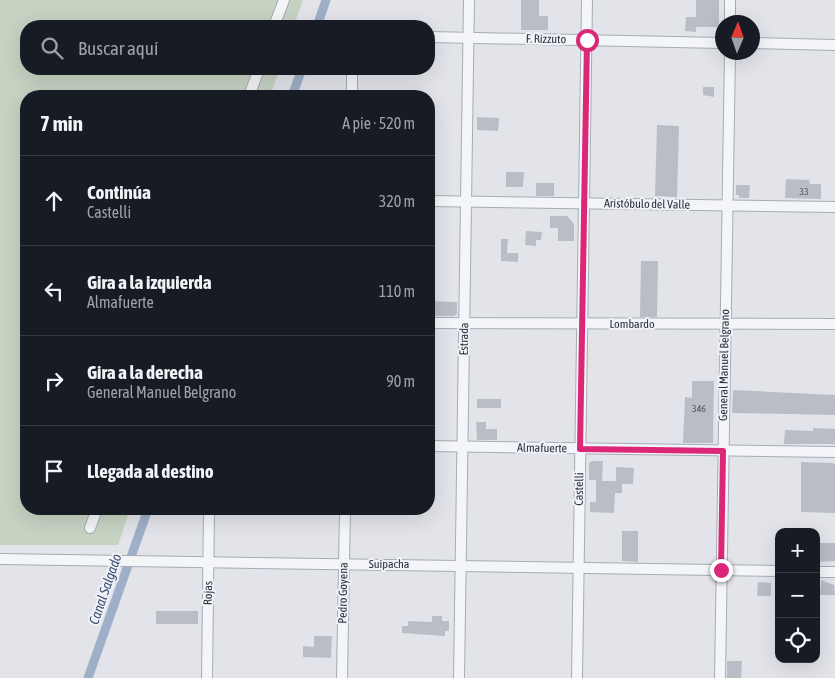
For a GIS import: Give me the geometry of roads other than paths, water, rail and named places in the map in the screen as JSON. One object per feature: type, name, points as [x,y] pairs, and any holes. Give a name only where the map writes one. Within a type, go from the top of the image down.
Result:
[{"type":"street","points":[[276,20],[284,0]]},
{"type":"street","name":"Estrada","points":[[459,678],[469,0]]},
{"type":"street","name":"Castelli","points":[[577,678],[587,0]]},
{"type":"street","points":[[730,0],[730,15]]},
{"type":"street","name":"F. Rizzuto","points":[[435,37],[715,43]]},
{"type":"street","points":[[760,43],[835,45]]},
{"type":"street","name":"General Manuel Belgrano","points":[[720,678],[730,60]]},
{"type":"street","points":[[251,90],[257,75]]},
{"type":"street","points":[[352,75],[352,90]]},
{"type":"street","name":"Aristóbulo del Valle","points":[[435,201],[835,207]]},
{"type":"street","name":"Lombardo","points":[[435,323],[835,324]]},
{"type":"street","name":"Almafuerte","points":[[435,446],[835,452]]},
{"type":"street","points":[[90,528],[95,515]]},
{"type":"street","name":"Rojas","points":[[207,678],[209,515]]},
{"type":"street","name":"Pedro Goyena","points":[[342,678],[344,515]]},
{"type":"street","name":"Suipacha","points":[[0,559],[775,571]]},
{"type":"street","points":[[820,572],[835,572]]},
{"type":"waterway","name":"Canal Salgado","points":[[319,20],[326,0]]},
{"type":"waterway","name":"Canal Salgado","points":[[294,90],[300,75]]},
{"type":"waterway","name":"Canal Salgado","points":[[88,678],[146,515]]}]
